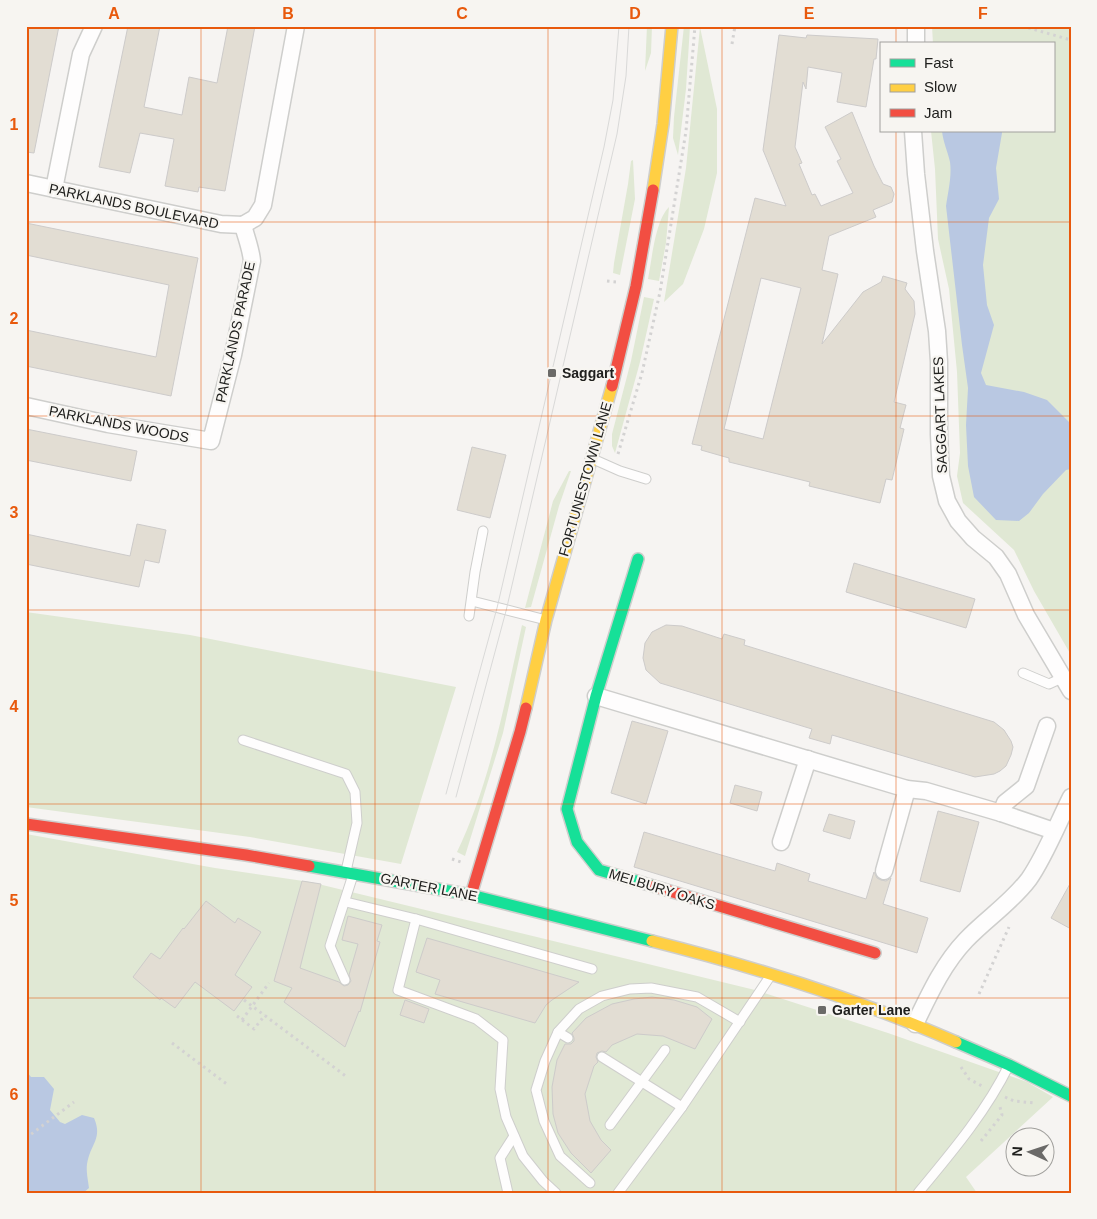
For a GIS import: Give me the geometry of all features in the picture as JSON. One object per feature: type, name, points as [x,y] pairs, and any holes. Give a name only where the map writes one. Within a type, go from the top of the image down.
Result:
[{"type":"street","points":[[54,189],[81,54],[94,26]]},
{"type":"street","points":[[243,225],[255,218],[263,205],[296,26]]},
{"type":"street","name":"FORTUNESTOWN LANE","points":[[471,895],[520,732],[546,620],[592,458],[640,269],[663,124],[672,26]]},
{"type":"street","points":[[916,26],[916,42]]},
{"type":"street","name":"SAGGART LAKES","points":[[914,132],[919,203],[940,362],[940,459],[941,476],[947,501],[958,521],[973,538],[996,556],[1008,574],[1026,615],[1066,684]]},
{"type":"street","name":"PARKLANDS BOULEVARD","points":[[26,183],[222,224],[243,225]]},
{"type":"street","name":"PARKLANDS PARADE","points":[[211,441],[233,355],[252,262],[251,251],[246,241],[243,225]]},
{"type":"street","name":"PARKLANDS WOODS","points":[[26,406],[108,424],[211,441]]},
{"type":"street","name":"MELBURY OAKS","points":[[638,559],[596,696],[567,809],[577,842],[599,870],[875,953]]},
{"type":"street","points":[[596,696],[907,789],[926,791],[1054,831]]},
{"type":"street","points":[[1000,813],[1005,803],[1026,786],[1047,726]]},
{"type":"street","points":[[781,842],[808,759]]},
{"type":"street","points":[[884,871],[907,789]]},
{"type":"street","points":[[915,1024],[945,965],[965,940],[986,920],[1011,901],[1030,878],[1071,797]]},
{"type":"street","name":"GARTER LANE","points":[[26,824],[246,855],[471,895],[700,953],[809,986],[915,1024],[1010,1065],[1071,1096]]},
{"type":"lane","points":[[592,458],[620,471],[646,479]]},
{"type":"lane","points":[[469,616],[483,531]]},
{"type":"lane","points":[[472,601],[546,620]]},
{"type":"lane","points":[[1023,672],[1049,684],[1066,684]]},
{"type":"lane","points":[[243,740],[346,774],[355,792],[357,824],[346,902],[330,946],[345,980]]},
{"type":"lane","points":[[346,902],[592,969]]},
{"type":"lane","points":[[416,920],[398,990],[476,1019],[503,1040],[500,1089],[506,1117],[522,1156],[556,1193]]},
{"type":"lane","points":[[618,1193],[682,1107],[771,975]]},
{"type":"lane","points":[[590,1183],[560,1156],[544,1121],[536,1090],[545,1061],[558,1032],[578,1009],[602,996],[630,989],[651,988],[696,997],[740,1022]]},
{"type":"lane","points":[[558,1032],[568,1038]]},
{"type":"lane","points":[[610,1125],[665,1050]]},
{"type":"lane","points":[[602,1057],[682,1107]]},
{"type":"lane","points":[[918,1193],[979,1117],[1010,1065]]},
{"type":"lane","points":[[508,1193],[500,1158],[514,1136]]},
{"type":"path","points":[[732,44],[735,26]]},
{"type":"path","points":[[1022,26],[1071,40]]},
{"type":"path","points":[[242,1020],[269,982]]},
{"type":"path","points":[[244,1000],[347,1077]]},
{"type":"path","points":[[237,1016],[254,1029],[265,1015]]},
{"type":"path","points":[[172,1043],[228,1085]]},
{"type":"path","points":[[957,1061],[969,1079],[1014,1101],[1038,1104]]},
{"type":"path","points":[[26,1138],[74,1102]]},
{"type":"green space","points":[[647,26],[652,26],[651,53],[645,71]]},
{"type":"green space","points":[[684,26],[690,26],[686,89],[678,155],[673,138]]},
{"type":"green space","points":[[932,26],[1071,26],[1071,655],[1034,591],[1014,550],[963,503],[957,476],[960,453],[957,372],[949,289],[938,239],[935,169],[931,132],[1054,132],[1054,42],[933,42]]},
{"type":"green space","points":[[700,27],[717,109],[717,173],[704,229],[683,284],[664,302],[686,168]]},
{"type":"green space","points":[[633,160],[635,199],[620,275],[613,273],[614,263],[631,161]]},
{"type":"green space","points":[[669,207],[666,243],[659,281],[648,279],[657,231],[664,213]]},
{"type":"green space","points":[[644,297],[654,299],[640,362],[615,453],[612,446],[612,434],[631,361]]},
{"type":"green space","points":[[569,471],[571,471],[559,506],[531,607],[525,608],[553,501]]},
{"type":"green space","points":[[26,612],[190,635],[456,687],[401,864],[250,837],[26,807]]},
{"type":"green space","points":[[522,625],[526,627],[503,733],[465,856],[457,852],[469,825],[488,769],[503,712]]},
{"type":"green space","points":[[26,834],[215,868],[310,882],[755,990],[888,1033],[1027,1082],[1053,1097],[1021,1126],[1004,1126],[1004,1142],[966,1177],[977,1193],[26,1193]]},
{"type":"water","points":[[942,132],[1002,132],[996,168],[999,199],[989,218],[983,265],[987,305],[994,325],[981,373],[986,385],[1024,392],[1047,400],[1071,424],[1071,469],[1066,470],[1043,494],[1029,513],[1019,521],[996,520],[974,497],[968,466],[966,425],[968,388],[946,206],[950,184],[950,162]]},
{"type":"water","points":[[26,1071],[31,1077],[44,1077],[54,1089],[50,1110],[60,1122],[65,1124],[82,1115],[94,1118],[97,1137],[87,1164],[89,1188],[83,1193],[26,1193]]},
{"type":"building","points":[[26,26],[59,26],[34,153],[26,152]]},
{"type":"building","points":[[128,26],[160,26],[144,107],[182,115],[189,77],[217,83],[228,26],[255,26],[225,191],[199,187],[198,192],[165,186],[174,139],[140,133],[130,173],[99,167]]},
{"type":"building","points":[[779,35],[806,38],[807,35],[878,39],[876,59],[874,59],[866,107],[837,102],[842,73],[808,67],[806,89],[803,82],[795,147],[802,163],[799,164],[812,195],[815,194],[821,206],[853,193],[837,161],[841,159],[825,127],[852,112],[883,184],[891,187],[894,194],[892,202],[873,210],[876,217],[829,236],[822,270],[838,274],[822,344],[863,292],[881,282],[883,276],[907,283],[905,289],[914,301],[915,314],[894,402],[906,405],[900,428],[904,429],[892,480],[886,479],[880,503],[809,486],[810,482],[729,462],[729,458],[701,450],[702,446],[692,444],[755,198],[786,206],[763,150]],"holes":[[[761,278],[801,288],[763,439],[724,429]]]},
{"type":"building","points":[[26,223],[198,258],[171,396],[26,366],[26,330],[156,357],[169,285],[26,255]]},
{"type":"building","points":[[26,429],[137,451],[131,481],[26,460]]},
{"type":"building","points":[[472,447],[506,455],[490,518],[457,510]]},
{"type":"building","points":[[137,524],[166,530],[159,563],[145,560],[139,587],[26,564],[26,534],[130,556]]},
{"type":"building","points":[[854,563],[975,599],[966,628],[846,592]]},
{"type":"building","points":[[666,625],[682,626],[722,639],[724,634],[745,640],[744,645],[994,722],[1004,730],[1011,741],[1013,747],[1011,755],[1006,766],[1000,771],[994,774],[975,777],[832,735],[830,744],[809,738],[812,729],[660,683],[646,670],[643,658],[645,643],[652,632]]},
{"type":"building","points":[[632,721],[668,731],[646,804],[611,793]]},
{"type":"building","points":[[735,785],[762,792],[757,811],[730,803]]},
{"type":"building","points":[[938,811],[979,822],[960,892],[920,881]]},
{"type":"building","points":[[829,814],[855,821],[850,839],[823,831]]},
{"type":"building","points":[[644,832],[775,871],[777,863],[810,874],[808,881],[866,899],[874,872],[877,878],[881,880],[886,881],[891,878],[883,904],[928,918],[917,953],[634,867]]},
{"type":"building","points":[[302,881],[321,884],[300,968],[339,982],[344,986],[348,985],[351,981],[349,975],[358,944],[342,940],[348,916],[382,925],[377,941],[380,942],[360,1012],[345,1047],[284,1002],[292,988],[274,981]]},
{"type":"building","points":[[1071,882],[1071,929],[1051,918]]},
{"type":"building","points":[[206,901],[235,923],[238,918],[261,932],[235,975],[252,987],[234,1011],[195,982],[175,1008],[161,998],[160,1000],[133,977],[151,953],[160,959]]},
{"type":"building","points":[[427,938],[579,982],[546,1005],[535,1023],[435,994],[440,980],[416,972]]},
{"type":"building","points":[[652,997],[674,1000],[697,1007],[712,1019],[695,1049],[663,1036],[637,1034],[612,1045],[606,1052],[597,1053],[598,1062],[594,1066],[585,1094],[590,1121],[601,1140],[611,1150],[591,1173],[571,1153],[558,1133],[553,1114],[552,1087],[557,1060],[565,1044],[571,1044],[574,1041],[572,1033],[586,1018],[612,1004]]},
{"type":"building","points":[[405,1000],[429,1009],[424,1023],[400,1015]]},
{"type":"tram line","points":[[446,794],[497,608],[604,147],[613,100],[619,26]]},
{"type":"tram line","points":[[456,797],[506,611],[617,134],[626,76],[629,26]]},
{"type":"traffic: fast","points":[[638,559],[596,696],[567,809],[577,842],[599,870],[653,886]]},
{"type":"traffic: fast","points":[[309,866],[471,895],[652,941]]},
{"type":"traffic: fast","points":[[956,1042],[1009,1065],[1071,1096]]},
{"type":"traffic: slow","points":[[653,190],[663,124],[672,26]]},
{"type":"traffic: slow","points":[[526,708],[546,620],[612,386]]},
{"type":"traffic: slow","points":[[652,941],[806,985],[919,1026],[956,1042]]},
{"type":"traffic: jam","points":[[612,386],[636,286],[653,190]]},
{"type":"traffic: jam","points":[[471,895],[526,708]]},
{"type":"traffic: jam","points":[[26,824],[246,855],[309,866]]},
{"type":"traffic: jam","points":[[653,886],[875,953]]},
{"type":"place","name":"Saggart","points":[[552,373]]},
{"type":"place","name":"Garter Lane","points":[[822,1010]]}]
